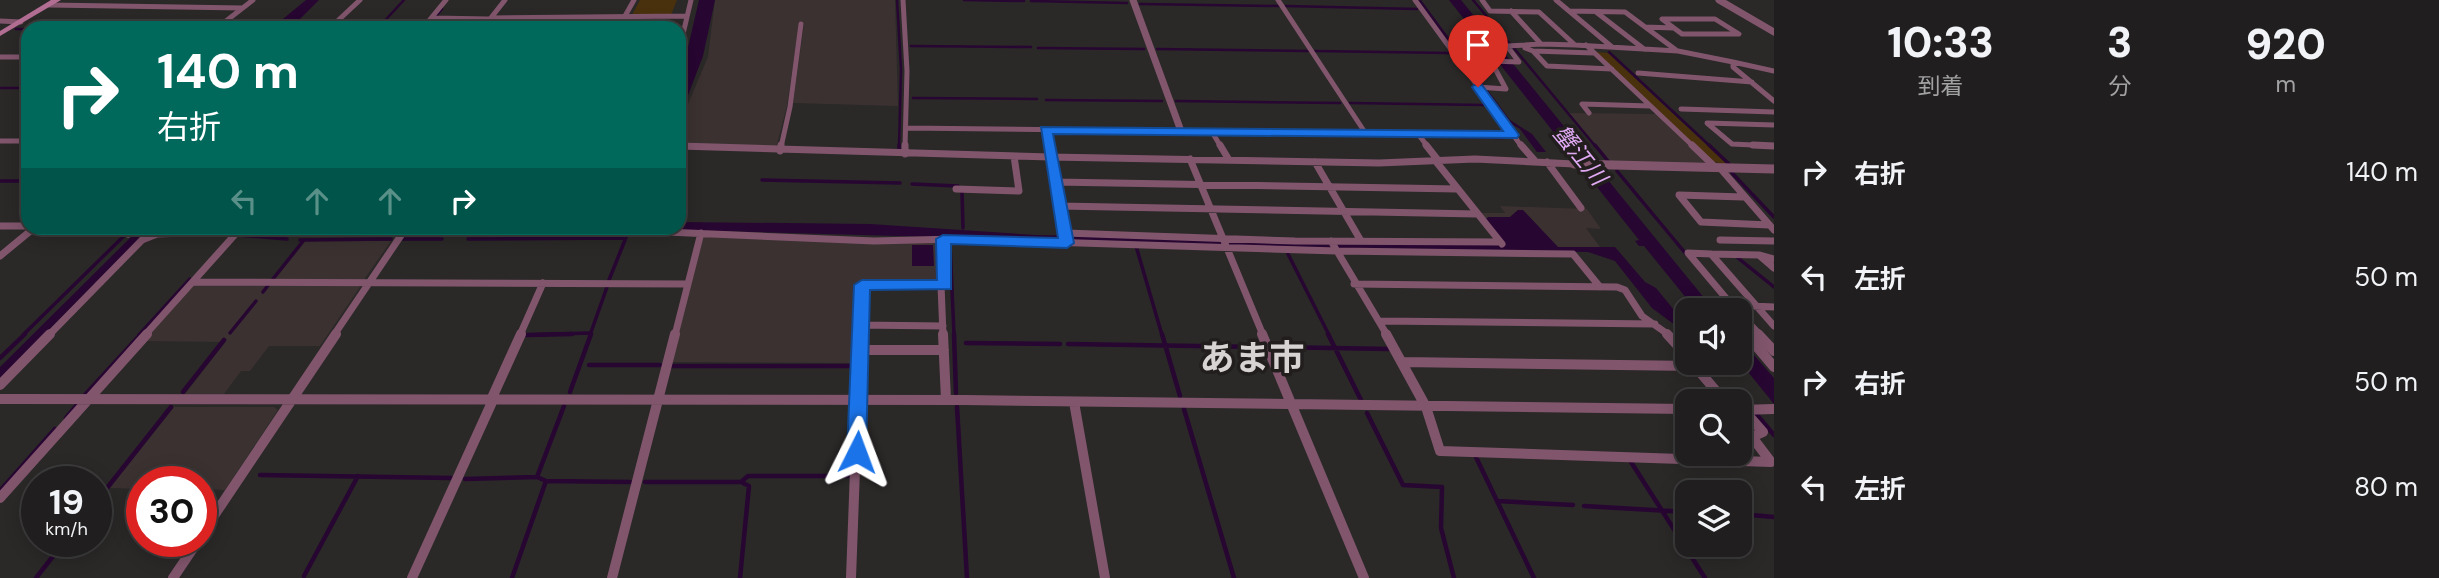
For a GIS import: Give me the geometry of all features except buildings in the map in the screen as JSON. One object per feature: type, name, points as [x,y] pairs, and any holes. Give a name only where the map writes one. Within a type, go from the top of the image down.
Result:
[{"type":"main road","points":[[23,21],[53,2]]},
{"type":"main road","points":[[0,34],[21,22]]},
{"type":"street","points":[[145,6],[154,0]]},
{"type":"street","points":[[226,21],[253,0]]},
{"type":"street","points":[[338,21],[360,0]]},
{"type":"street","points":[[429,21],[446,0]]},
{"type":"street","points":[[488,21],[505,0]]},
{"type":"street","points":[[621,21],[634,0]]},
{"type":"street","points":[[686,21],[691,0]]},
{"type":"street","points":[[903,0],[907,71],[905,154]]},
{"type":"street","points":[[1133,0],[1181,131]]},
{"type":"street","points":[[1278,0],[1366,134]]},
{"type":"street","points":[[1415,0],[1482,87],[1512,135],[1536,162]]},
{"type":"street","points":[[1482,0],[1490,11],[1539,12],[1575,45]]},
{"type":"street","points":[[1556,0],[1612,47]]},
{"type":"street","points":[[1719,0],[1774,32]]},
{"type":"street","points":[[53,2],[243,8]]},
{"type":"street","points":[[1511,11],[1541,44]]},
{"type":"street","points":[[1569,11],[1625,12],[1678,51]]},
{"type":"street","points":[[1596,12],[1644,49]]},
{"type":"street","points":[[432,18],[687,16]]},
{"type":"street","points":[[1645,27],[1674,27],[1682,34],[1739,34],[1715,19],[1662,19],[1674,27]]},
{"type":"street","points":[[0,21],[21,22]]},
{"type":"street","points":[[780,151],[790,107],[801,24]]},
{"type":"street","points":[[1482,87],[1506,89],[1491,61],[1517,62],[1507,46],[1575,45],[1591,50],[1718,168],[1743,197],[1769,220]]},
{"type":"street","points":[[1522,46],[1533,51],[1546,66],[1612,69]]},
{"type":"street","points":[[1533,51],[1612,47],[1678,51],[1774,71]]},
{"type":"street","points":[[0,57],[21,57]]},
{"type":"street","points":[[1733,64],[1772,98]]},
{"type":"street","points":[[1638,73],[1752,82]]},
{"type":"street","points":[[1589,113],[1582,104],[1650,106]]},
{"type":"street","points":[[1681,109],[1774,112]]},
{"type":"street","points":[[1774,125],[1707,122],[1731,144],[1774,146]]},
{"type":"street","points":[[906,128],[1512,135]]},
{"type":"street","points":[[1046,130],[1066,238]]},
{"type":"street","points":[[1212,132],[1229,160]]},
{"type":"street","points":[[1418,134],[1457,190],[1504,247]]},
{"type":"street","points":[[0,141],[21,141]]},
{"type":"street","points":[[686,146],[1050,158],[1379,163],[1436,159],[1774,169]]},
{"type":"street","points":[[956,189],[1019,191],[1014,156]]},
{"type":"street","points":[[1190,159],[1364,578]]},
{"type":"street","points":[[1315,162],[1361,241]]},
{"type":"street","points":[[1547,162],[1581,208]]},
{"type":"street","points":[[1055,182],[1457,190]]},
{"type":"street","points":[[1743,197],[1679,195],[1701,222],[1769,220]]},
{"type":"street","points":[[1059,206],[1477,215]]},
{"type":"street","points":[[0,226],[21,226]]},
{"type":"street","points":[[686,233],[874,241],[1066,238],[1334,246],[1504,247]]},
{"type":"street","points":[[612,578],[701,233]]},
{"type":"street","points":[[0,256],[26,235]]},
{"type":"street","points":[[0,385],[146,238],[154,235]]},
{"type":"street","points":[[0,498],[235,235]]},
{"type":"street","points":[[217,511],[401,235]]},
{"type":"street","points":[[851,578],[862,285],[945,285],[943,239]]},
{"type":"street","points":[[1720,240],[1774,241]]},
{"type":"street","points":[[1334,246],[1361,241],[1504,247],[1573,254],[1600,287]]},
{"type":"street","points":[[1334,246],[1354,284],[1380,321],[1426,407],[1440,451],[1675,459]]},
{"type":"street","points":[[1725,298],[1688,253],[1774,259]]},
{"type":"street","points":[[1712,254],[1774,327]]},
{"type":"street","points":[[1759,256],[1774,268]]},
{"type":"street","points":[[193,282],[687,284]]},
{"type":"street","points":[[412,578],[543,283]]},
{"type":"street","points":[[1354,284],[1600,287],[1625,290],[1643,316],[1667,332],[1675,342]]},
{"type":"street","points":[[941,285],[946,400]]},
{"type":"street","points":[[1754,306],[1774,307]]},
{"type":"street","points":[[1380,321],[1655,324]]},
{"type":"street","points":[[861,325],[943,326]]},
{"type":"street","points":[[1752,327],[1774,327]]},
{"type":"street","points":[[1752,327],[1774,351]]},
{"type":"street","points":[[1752,342],[1774,367]]},
{"type":"street","points":[[860,350],[944,350]]},
{"type":"street","points":[[1402,362],[1675,364]]},
{"type":"street","points":[[1703,375],[1714,389]]},
{"type":"street","points":[[0,398],[946,400],[1675,409]]},
{"type":"street","points":[[1074,402],[1105,578]]},
{"type":"street","points":[[1752,410],[1773,409]]},
{"type":"street","points":[[1752,419],[1763,432],[1752,437],[1771,462],[1752,461]]},
{"type":"street","points":[[173,578],[187,557]]},
{"type":"shaded area","points":[[640,0],[677,0],[671,15],[632,15]]},
{"type":"shaded area","points":[[715,0],[895,0],[898,106],[793,103],[804,24],[799,23],[787,106],[776,148],[686,144],[686,109],[708,57]]},
{"type":"shaded area","points":[[1596,52],[1608,53],[1728,165],[1711,161]]},
{"type":"shaded area","points":[[1569,113],[1656,114],[1708,164],[1611,163]]},
{"type":"shaded area","points":[[1500,206],[1587,209],[1601,229],[1586,228],[1600,247],[1558,247],[1518,210],[1510,217],[1489,217],[1485,220],[1479,213],[1505,213]]},
{"type":"shaded area","points":[[704,236],[936,242],[941,244],[941,281],[857,282],[854,363],[669,362]]},
{"type":"shaded area","points":[[305,240],[391,241],[363,281],[273,281]]},
{"type":"shaded area","points":[[192,285],[360,287],[320,346],[269,346],[250,371],[241,371],[224,394],[185,394],[225,342],[142,341]]},
{"type":"shaded area","points":[[174,407],[274,407],[278,410],[225,490],[217,490],[217,466],[127,466]]},
{"type":"shaded area","points":[[126,467],[126,489],[112,488],[112,484]]},
{"type":"water","points":[[306,0],[319,0],[298,21],[280,21]]},
{"type":"water","points":[[699,0],[715,0],[703,56],[686,101],[686,56]]},
{"type":"water","points":[[1418,0],[1421,0],[1510,120],[1532,134],[1546,152],[1537,152],[1520,129],[1506,121]]},
{"type":"water","name":"蟹江川","points":[[1449,0],[1461,0],[1704,298],[1686,298],[1644,246],[1639,246],[1635,241],[1639,240]]},
{"type":"water","points":[[1518,210],[1523,210],[1558,247],[1615,247],[1675,311],[1675,325],[1652,308],[1615,261],[1588,252],[686,230],[686,222],[870,224],[1035,235],[1504,244],[1485,220],[1488,217],[1510,217]]},
{"type":"water","points":[[136,235],[150,235],[134,244],[0,379],[0,367],[130,238]]},
{"type":"water","points":[[912,245],[933,245],[934,266],[912,266]]},
{"type":"water","points":[[1752,353],[1774,378],[1774,404],[1751,375]]},
{"type":"waterway","points":[[384,21],[404,0]]},
{"type":"waterway","points":[[897,0],[901,69],[899,147]]},
{"type":"waterway","points":[[964,0],[1024,1]]},
{"type":"waterway","points":[[1473,0],[1510,44]]},
{"type":"waterway","points":[[1031,1],[1127,3]]},
{"type":"waterway","points":[[1140,4],[1279,6]]},
{"type":"waterway","points":[[1286,6],[1417,9]]},
{"type":"waterway","points":[[437,15],[442,9]]},
{"type":"waterway","points":[[652,21],[654,17]]},
{"type":"waterway","points":[[16,29],[21,29]]},
{"type":"waterway","points":[[911,46],[1031,47]]},
{"type":"waterway","name":"蟹江川","points":[[1513,47],[1596,147]]},
{"type":"waterway","points":[[1038,48],[1144,49]]},
{"type":"waterway","points":[[1157,49],[1308,51]]},
{"type":"waterway","points":[[1315,51],[1448,53]]},
{"type":"waterway","points":[[1609,52],[1711,147]]},
{"type":"waterway","points":[[0,88],[21,88]]},
{"type":"waterway","points":[[913,98],[1037,99]]},
{"type":"waterway","points":[[1046,100],[1162,101]]},
{"type":"waterway","points":[[1176,101],[1340,103]]},
{"type":"waterway","points":[[1350,103],[1484,105]]},
{"type":"waterway","points":[[1459,137],[1503,138]]},
{"type":"waterway","name":"蟹江川","points":[[1595,145],[1608,161]]},
{"type":"waterway","points":[[1709,145],[1729,164]]},
{"type":"waterway","name":"蟹江川","points":[[1617,171],[1686,254]]},
{"type":"waterway","points":[[1732,173],[1774,217]]},
{"type":"waterway","points":[[762,180],[900,183]]},
{"type":"waterway","points":[[0,181],[21,181]]},
{"type":"waterway","points":[[912,184],[958,186]]},
{"type":"waterway","points":[[962,192],[963,228]]},
{"type":"waterway","points":[[23,335],[125,235]]},
{"type":"waterway","points":[[238,235],[287,239]]},
{"type":"waterway","points":[[626,238],[627,235],[654,235]]},
{"type":"waterway","points":[[468,239],[626,238]]},
{"type":"waterway","points":[[609,280],[626,238]]},
{"type":"waterway","points":[[300,240],[391,239]]},
{"type":"waterway","points":[[403,239],[442,239]]},
{"type":"waterway","points":[[273,279],[304,240]]},
{"type":"waterway","points":[[950,243],[954,335]]},
{"type":"waterway","points":[[1136,246],[1162,335]]},
{"type":"waterway","points":[[1288,254],[1329,335]]},
{"type":"waterway","points":[[1738,258],[1774,287]]},
{"type":"waterway","points":[[139,335],[190,279]]},
{"type":"waterway","points":[[263,292],[269,284]]},
{"type":"waterway","points":[[590,335],[607,287]]},
{"type":"waterway","points":[[230,333],[256,301]]},
{"type":"waterway","points":[[572,334],[526,335],[589,333]]},
{"type":"waterway","points":[[0,358],[25,334]]},
{"type":"waterway","points":[[85,395],[141,334]]},
{"type":"waterway","points":[[570,392],[591,334]]},
{"type":"waterway","points":[[954,334],[956,393]]},
{"type":"waterway","points":[[1162,334],[1165,346]]},
{"type":"waterway","points":[[1328,334],[1335,348]]},
{"type":"waterway","points":[[183,392],[224,340]]},
{"type":"waterway","points":[[966,343],[1060,344]]},
{"type":"waterway","points":[[1068,344],[1165,346]]},
{"type":"waterway","points":[[1165,346],[1261,347]]},
{"type":"waterway","points":[[1165,346],[1180,396]]},
{"type":"waterway","points":[[1273,347],[1335,348]]},
{"type":"waterway","points":[[1335,348],[1389,349]]},
{"type":"waterway","points":[[1335,348],[1362,402]]},
{"type":"waterway","points":[[589,365],[660,365]]},
{"type":"waterway","points":[[670,366],[853,366]]},
{"type":"waterway","points":[[66,418],[76,406]]},
{"type":"waterway","points":[[537,477],[564,406]]},
{"type":"waterway","points":[[112,482],[171,407]]},
{"type":"waterway","points":[[957,407],[967,578]]},
{"type":"waterway","points":[[1184,409],[1234,578]]},
{"type":"waterway","points":[[1367,413],[1403,485],[1442,487],[1441,528],[1454,578]]},
{"type":"waterway","points":[[1757,415],[1774,435]]},
{"type":"waterway","points":[[0,491],[55,429]]},
{"type":"waterway","points":[[1475,455],[1497,501]]},
{"type":"waterway","points":[[1631,462],[1662,511]]},
{"type":"waterway","points":[[260,475],[358,477]]},
{"type":"waterway","points":[[741,482],[748,476],[848,476]]},
{"type":"waterway","points":[[304,576],[358,477]]},
{"type":"waterway","points":[[358,477],[451,478]]},
{"type":"waterway","points":[[465,479],[537,477]]},
{"type":"waterway","points":[[537,477],[546,481]]},
{"type":"waterway","points":[[512,578],[546,481]]},
{"type":"waterway","points":[[546,481],[630,482]]},
{"type":"waterway","points":[[645,482],[741,482]]},
{"type":"waterway","points":[[740,578],[749,486],[741,482]]},
{"type":"waterway","points":[[1497,501],[1573,505]]},
{"type":"waterway","points":[[1497,501],[1534,578]]},
{"type":"waterway","points":[[1584,506],[1662,511]]},
{"type":"waterway","points":[[1662,511],[1675,511]]},
{"type":"waterway","points":[[1662,511],[1705,578]]},
{"type":"waterway","points":[[1752,515],[1774,517]]},
{"type":"waterway","points":[[36,578],[52,557]]},
{"type":"district","name":"あま市","points":[[1252,358]]},
{"type":"route","points":[[857,452],[862,285],[945,285],[943,239],[1067,243],[1046,130],[1512,135],[1478,87]]}]
